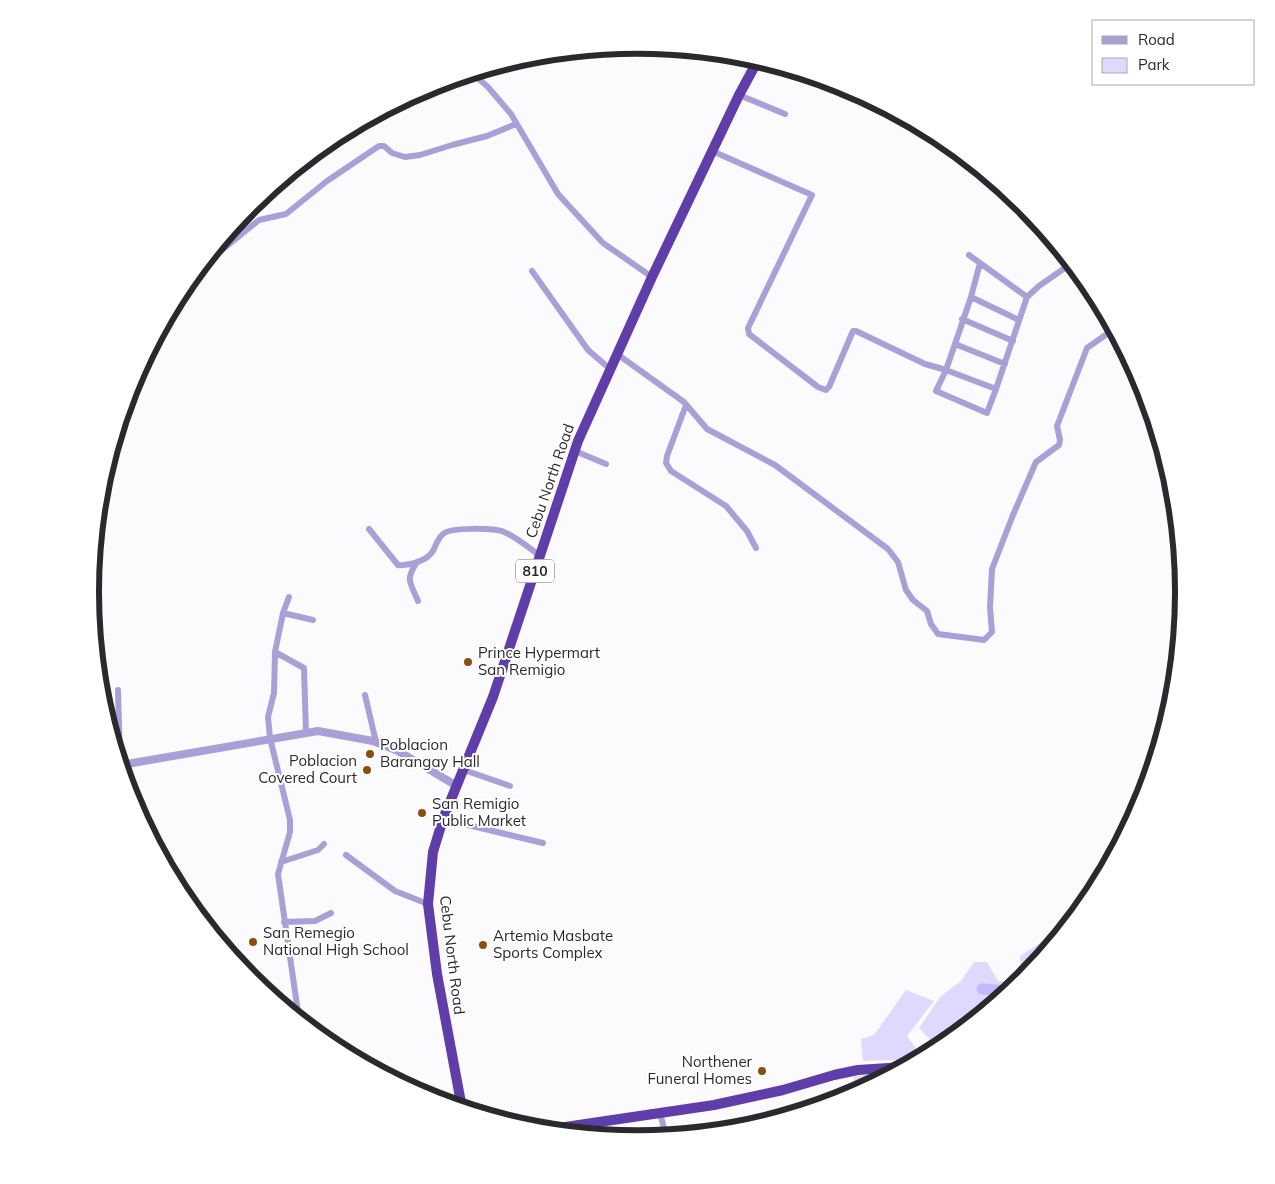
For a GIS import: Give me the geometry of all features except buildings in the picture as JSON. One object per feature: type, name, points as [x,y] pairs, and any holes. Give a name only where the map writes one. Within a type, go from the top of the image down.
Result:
[{"type":"highway","name":"Cebu North Road","points":[[461,1101],[437,974],[428,904],[433,852],[443,819],[493,697],[578,441],[652,277],[754,67]]},
{"type":"highway","points":[[571,1126],[714,1105],[783,1090],[850,1072],[888,1068]]},
{"type":"street","points":[[477,78],[504,104],[558,194],[604,243],[652,277]]},
{"type":"street","points":[[739,95],[785,114]]},
{"type":"street","points":[[220,252],[259,220],[286,214],[378,146],[384,146],[392,153],[405,157],[420,156],[487,136],[516,124]]},
{"type":"street","points":[[712,151],[812,195],[750,320],[749,334],[818,387],[826,390],[853,331],[925,364],[996,389]]},
{"type":"street","points":[[969,255],[1027,297]]},
{"type":"street","points":[[980,263],[955,344],[936,391],[987,413],[1027,297],[1067,267]]},
{"type":"street","points":[[532,271],[588,350],[610,369]]},
{"type":"street","points":[[971,297],[1019,320]]},
{"type":"street","points":[[962,319],[1013,341]]},
{"type":"street","points":[[617,354],[686,405],[707,429],[775,465],[888,548],[898,562],[906,590],[913,600],[927,611],[931,624],[938,634],[984,640],[992,632],[990,608],[992,569],[1013,515],[1036,462],[1058,445],[1060,440],[1057,426],[1087,348],[1109,332]]},
{"type":"street","points":[[955,344],[1005,364]]},
{"type":"street","points":[[686,405],[666,463],[671,471],[726,506],[747,531],[756,548]]},
{"type":"street","points":[[575,451],[606,464]]},
{"type":"street","points":[[369,529],[398,564],[407,565],[417,562],[432,553],[444,532],[475,529],[503,531],[540,556]]},
{"type":"street","points":[[417,562],[409,574],[409,580],[418,601]]},
{"type":"street","points":[[288,597],[275,652],[274,692],[268,717],[270,738],[290,820],[290,832],[278,874],[297,1009]]},
{"type":"street","points":[[283,613],[313,620]]},
{"type":"street","points":[[275,652],[304,668],[306,733]]},
{"type":"street","points":[[118,690],[119,735]]},
{"type":"street","points":[[365,695],[376,742]]},
{"type":"street","points":[[128,764],[318,731],[376,742],[398,750],[457,786]]},
{"type":"street","points":[[464,770],[510,786]]},
{"type":"street","points":[[443,819],[542,843]]},
{"type":"street","points":[[281,862],[318,850],[324,844]]},
{"type":"street","points":[[346,855],[395,891],[428,904]]},
{"type":"street","points":[[284,922],[315,921],[331,913]]},
{"type":"street","points":[[660,1114],[664,1129]]},
{"type":"green space","points":[[1051,936],[1051,936],[1021,970],[1020,956]]},
{"type":"green space","points":[[974,962],[987,962],[998,981],[1009,981],[992,997],[988,996],[985,1003],[965,1019],[932,1043],[919,1028],[941,996],[961,981]]},
{"type":"green space","points":[[906,990],[934,1001],[907,1036],[918,1051],[907,1058],[863,1061],[861,1039],[874,1035]]},
{"type":"green space","points":[[880,1073],[855,1084],[854,1077]]},
{"type":"waterway","points":[[982,989],[999,990]]},
{"type":"place","name":"Prince Hypermart San Remigio","points":[[468,662]]},
{"type":"place","name":"Poblacion Barangay Hall","points":[[370,754]]},
{"type":"place","name":"Poblacion Covered Court","points":[[367,770]]},
{"type":"place","name":"San Remigio Public Market","points":[[422,813]]},
{"type":"place","name":"San Remegio National High School","points":[[253,942]]},
{"type":"place","name":"Artemio Masbate Sports Complex","points":[[483,945]]},
{"type":"place","name":"Northener Funeral Homes","points":[[762,1071]]}]
